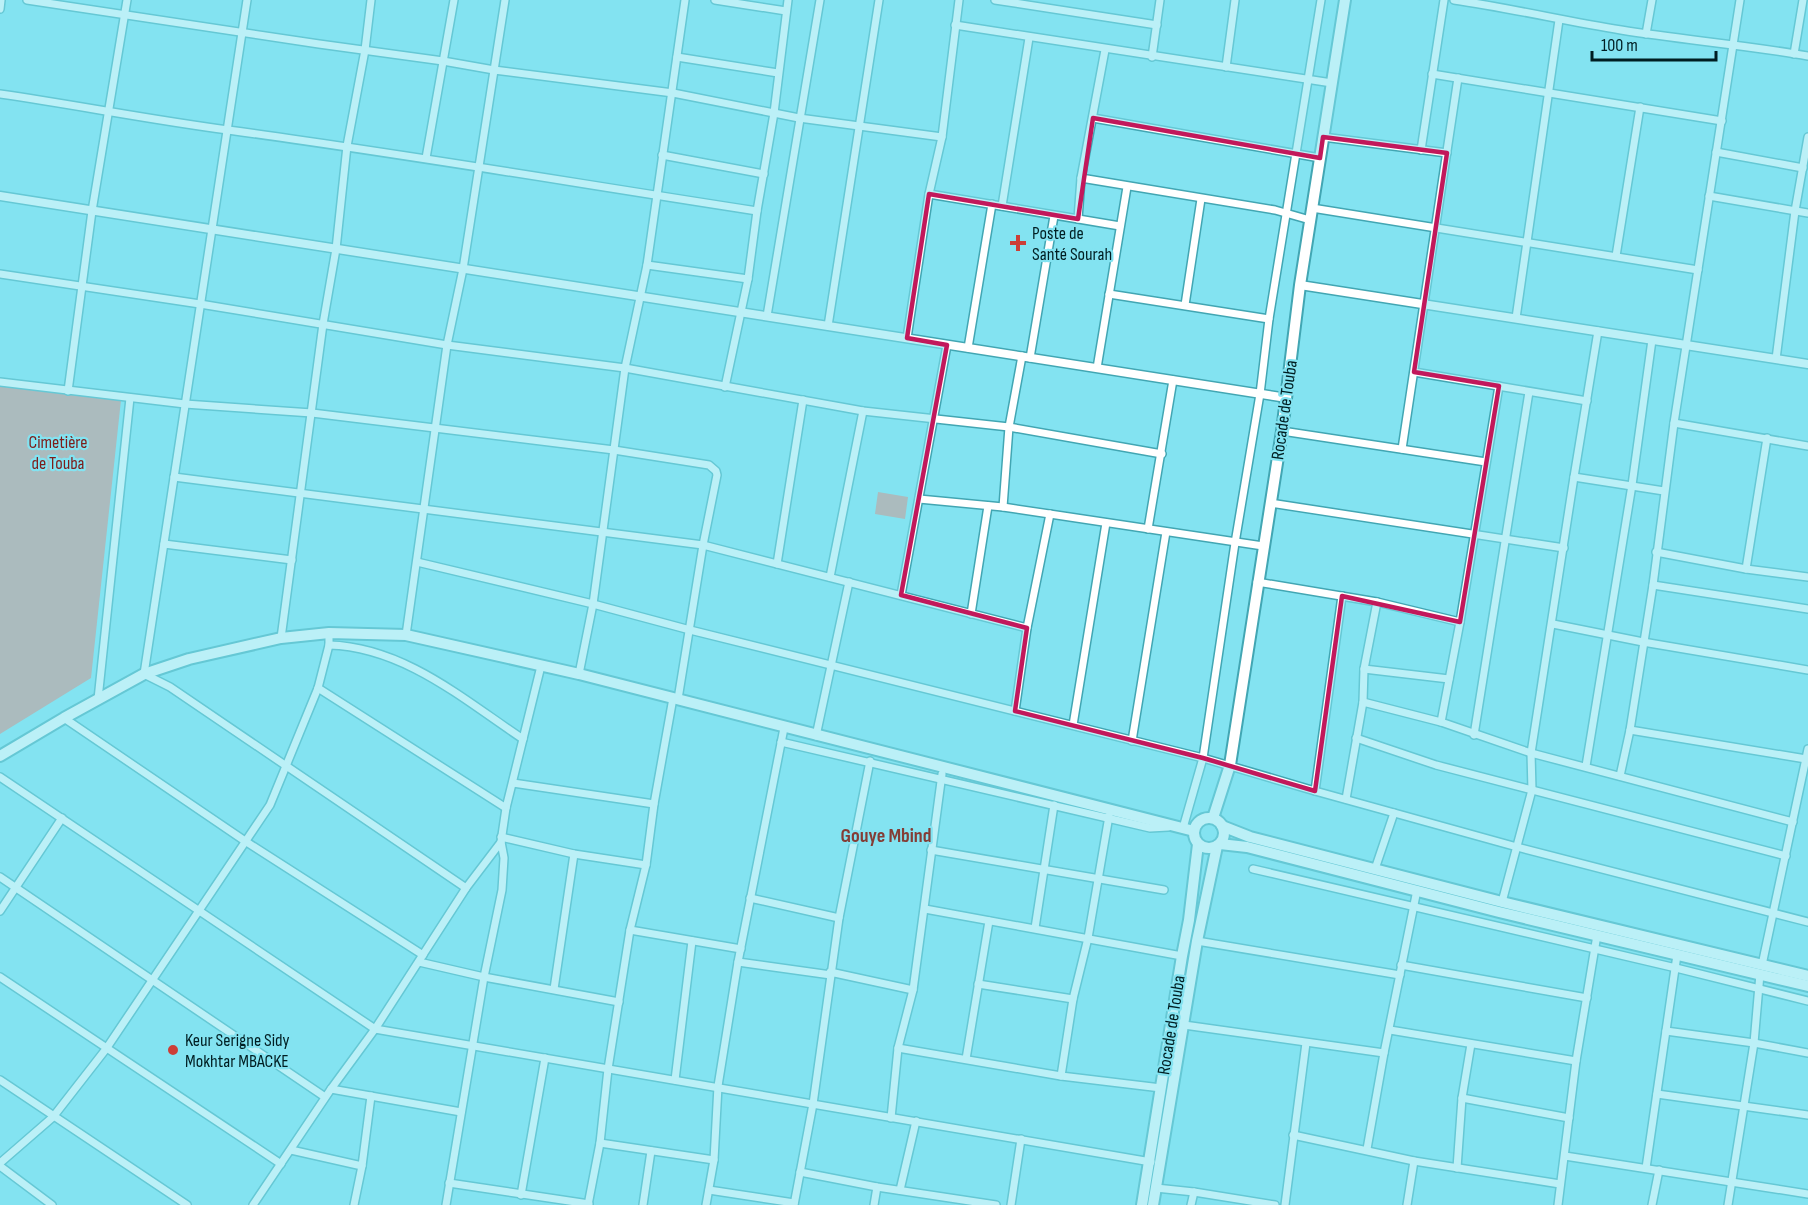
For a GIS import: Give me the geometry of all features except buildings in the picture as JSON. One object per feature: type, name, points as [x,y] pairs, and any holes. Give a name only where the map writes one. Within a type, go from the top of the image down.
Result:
[{"type":"main road","name":"Rocade de Touba","points":[[1213,818],[1230,765],[1287,398],[1300,285],[1345,0]]},
{"type":"main road","points":[[0,756],[144,674],[189,659],[280,638],[329,633],[406,635],[579,674],[816,736],[942,773],[1194,831]]},
{"type":"main road","points":[[1808,976],[1761,970],[1677,955],[1247,847],[1218,845],[1205,848],[1198,844],[1194,831],[1201,820],[1213,818],[1222,826],[1250,837],[1761,970],[1808,986]]},
{"type":"main road","points":[[1218,845],[1224,835],[1222,826]]},
{"type":"main road","name":"Rocade de Touba","points":[[1153,1205],[1156,1188],[1155,1162],[1161,1088],[1189,920],[1198,844]]},
{"type":"main road","name":"Rocade de Touba","points":[[1142,1205],[1155,1162],[1184,1025],[1197,941],[1218,845]]},
{"type":"street","points":[[0,9],[1,0]]},
{"type":"street","points":[[27,0],[494,70],[673,93],[799,118],[942,137]]},
{"type":"street","points":[[68,391],[92,211],[127,0]]},
{"type":"street","points":[[246,0],[144,674],[170,687],[466,888]]},
{"type":"street","points":[[280,638],[323,324],[336,249],[347,146],[365,50],[371,0]]},
{"type":"street","points":[[426,158],[454,0]]},
{"type":"street","points":[[406,635],[447,345],[463,269],[505,0]]},
{"type":"street","points":[[579,674],[593,604],[625,368],[647,266],[685,0]]},
{"type":"street","points":[[715,0],[786,11]]},
{"type":"street","points":[[725,387],[748,279],[774,113],[788,0]]},
{"type":"street","points":[[767,316],[820,0]]},
{"type":"street","points":[[828,326],[879,0]]},
{"type":"street","points":[[907,338],[929,194],[942,137],[959,0]]},
{"type":"street","points":[[995,0],[1157,25]]},
{"type":"street","points":[[1152,57],[1161,0]]},
{"type":"street","points":[[1226,67],[1235,0]]},
{"type":"street","points":[[1183,828],[1203,758],[1260,394],[1269,320],[1321,0]]},
{"type":"street","points":[[1421,150],[1444,0]]},
{"type":"street","points":[[1454,0],[1646,34],[1808,56]]},
{"type":"street","points":[[1646,34],[1652,0]]},
{"type":"street","points":[[1620,776],[1630,730],[1653,585],[1674,423],[1740,0]]},
{"type":"street","points":[[1794,54],[1803,0]]},
{"type":"street","points":[[1516,318],[1559,20]]},
{"type":"street","points":[[955,25],[1105,50],[1332,83]]},
{"type":"street","points":[[1002,206],[1029,38]]},
{"type":"street","points":[[1078,219],[1081,178],[1105,50]]},
{"type":"street","points":[[677,57],[778,73]]},
{"type":"street","points":[[1432,74],[1722,120]]},
{"type":"street","points":[[1402,449],[1458,78]]},
{"type":"street","points":[[0,94],[227,130],[426,158],[757,211]]},
{"type":"street","points":[[1616,256],[1640,107]]},
{"type":"street","points":[[1093,118],[1320,158]]},
{"type":"street","points":[[1323,137],[1447,153]]},
{"type":"street","points":[[1776,359],[1795,211],[1808,137]]},
{"type":"street","points":[[1716,152],[1803,168]]},
{"type":"street","points":[[662,155],[764,174]]},
{"type":"street","points":[[1081,178],[1286,213],[1436,228],[1698,270]]},
{"type":"street","points":[[1097,368],[1127,186]]},
{"type":"street","points":[[929,194],[1120,226]]},
{"type":"street","points":[[0,196],[1287,398]]},
{"type":"street","points":[[1709,196],[1808,213]]},
{"type":"street","points":[[1185,305],[1201,199]]},
{"type":"street","points":[[968,348],[992,204]]},
{"type":"street","points":[[1003,507],[1010,427],[1054,216]]},
{"type":"street","points":[[647,266],[748,279]]},
{"type":"street","points":[[0,274],[447,345],[625,368],[863,411],[1010,427],[1162,454]]},
{"type":"street","points":[[1300,285],[1808,364]]},
{"type":"street","points":[[1109,294],[1269,320]]},
{"type":"street","points":[[1502,903],[1532,790],[1531,753],[1598,331]]},
{"type":"street","points":[[1586,766],[1632,485],[1652,339]]},
{"type":"street","points":[[900,595],[947,345]]},
{"type":"street","points":[[1414,372],[1587,401]]},
{"type":"street","points":[[1148,529],[1173,380]]},
{"type":"street","points":[[0,382],[185,404],[312,412],[614,450],[709,465],[714,468],[717,475],[690,630],[654,804],[646,865],[630,930],[589,1205],[449,1183]]},
{"type":"street","points":[[1441,722],[1499,386]]},
{"type":"street","points":[[1474,735],[1529,392]]},
{"type":"street","points":[[98,699],[130,398]]},
{"type":"street","points":[[777,564],[803,400]]},
{"type":"street","points":[[830,577],[863,411]]},
{"type":"street","points":[[1674,423],[1808,446]]},
{"type":"street","points":[[1282,431],[1486,462]]},
{"type":"street","points":[[1746,568],[1767,438]]},
{"type":"street","points":[[174,477],[703,545],[1028,628]]},
{"type":"street","points":[[1574,477],[1664,491]]},
{"type":"street","points":[[919,499],[1003,507],[1263,546]]},
{"type":"street","points":[[1270,503],[1564,548]]},
{"type":"street","points":[[970,614],[988,506]]},
{"type":"street","points":[[1014,711],[1050,514]]},
{"type":"street","points":[[1073,725],[1106,523]]},
{"type":"street","points":[[1132,741],[1166,532]]},
{"type":"street","points":[[164,544],[292,560]]},
{"type":"street","points":[[1656,552],[1808,577]]},
{"type":"street","points":[[417,562],[593,604],[831,666],[1203,758],[1517,847],[1808,922]]},
{"type":"street","points":[[816,736],[849,582]]},
{"type":"street","points":[[1257,582],[1377,602],[1460,622]]},
{"type":"street","points":[[1653,585],[1808,609]]},
{"type":"street","points":[[1315,791],[1342,596]]},
{"type":"street","points":[[1346,799],[1364,702],[1364,669],[1377,602]]},
{"type":"street","points":[[1552,624],[1808,670]]},
{"type":"street","points":[[52,1205],[0,1165],[53,1117],[106,1049],[270,805],[318,688],[329,645],[329,633]]},
{"type":"street","points":[[329,645],[346,646],[371,652],[425,673],[523,740]]},
{"type":"street","points":[[446,1205],[484,977],[502,890],[504,865],[501,840],[506,808],[541,666]]},
{"type":"street","points":[[1364,669],[1449,679]]},
{"type":"street","points":[[318,688],[506,808]]},
{"type":"street","points":[[1364,702],[1441,722],[1531,753],[1793,822]]},
{"type":"street","points":[[64,718],[421,959],[484,977],[619,1002]]},
{"type":"street","points":[[706,1205],[714,1160],[718,1086],[738,962],[784,728]]},
{"type":"street","points":[[1630,730],[1806,765]]},
{"type":"street","points":[[1356,738],[1436,765],[1786,856]]},
{"type":"street","points":[[781,742],[870,761],[942,773],[1054,805],[1110,813],[1060,1076]]},
{"type":"street","points":[[1728,1205],[1754,1043],[1761,970],[1808,749]]},
{"type":"street","points":[[709,1190],[794,1204],[813,1104],[839,918],[870,761]]},
{"type":"street","points":[[891,1118],[898,1048],[913,990],[942,773]]},
{"type":"street","points":[[0,777],[375,1029],[1155,1162]]},
{"type":"street","points":[[513,783],[654,804]]},
{"type":"street","points":[[1035,928],[1054,805]]},
{"type":"street","points":[[1375,869],[1394,813]]},
{"type":"street","points":[[0,911],[62,818]]},
{"type":"street","points":[[253,1205],[331,1089],[375,1029],[466,888],[501,840]]},
{"type":"street","points":[[501,840],[646,865]]},
{"type":"street","points":[[931,850],[1164,890]]},
{"type":"street","points":[[554,989],[574,854]]},
{"type":"street","points":[[1253,869],[1808,1000]]},
{"type":"street","points":[[0,877],[326,1097]]},
{"type":"street","points":[[1367,1149],[1417,890]]},
{"type":"street","points":[[750,898],[839,918]]},
{"type":"street","points":[[925,909],[1182,957]]},
{"type":"street","points":[[966,1059],[989,921]]},
{"type":"street","points":[[630,930],[741,949]]},
{"type":"street","points":[[1558,1205],[1576,1061],[1598,935]]},
{"type":"street","points":[[675,1080],[692,941]]},
{"type":"street","points":[[1197,941],[1400,975]]},
{"type":"street","points":[[1646,1168],[1677,955]]},
{"type":"street","points":[[738,962],[830,973],[913,990]]},
{"type":"street","points":[[1401,965],[1587,998]]},
{"type":"street","points":[[0,977],[281,1164]]},
{"type":"street","points":[[978,984],[1073,999]]},
{"type":"street","points":[[1184,1025],[1384,1053]]},
{"type":"street","points":[[1390,1030],[1576,1061]]},
{"type":"street","points":[[1666,1031],[1808,1053]]},
{"type":"street","points":[[1285,1205],[1306,1043]]},
{"type":"street","points":[[1457,1168],[1462,1098],[1471,1044]]},
{"type":"street","points":[[898,1048],[1060,1076],[1161,1088]]},
{"type":"street","points":[[521,1195],[545,1058]]},
{"type":"street","points":[[0,1080],[187,1205]]},
{"type":"street","points":[[331,1089],[461,1112]]},
{"type":"street","points":[[1657,1094],[1808,1115]]},
{"type":"street","points":[[354,1205],[362,1166],[371,1096]]},
{"type":"street","points":[[1462,1098],[1569,1118]]},
{"type":"street","points":[[900,1190],[916,1121]]},
{"type":"street","points":[[1293,1135],[1367,1149],[1414,1161],[1560,1184]]},
{"type":"street","points":[[1011,1205],[1021,1139]]},
{"type":"street","points":[[600,1143],[714,1160]]},
{"type":"street","points":[[291,1150],[362,1166]]},
{"type":"street","points":[[643,1205],[651,1151]]},
{"type":"street","points":[[1564,1156],[1808,1194]]},
{"type":"street","points":[[1407,1205],[1414,1161]]},
{"type":"street","points":[[1652,1205],[1659,1170]]},
{"type":"street","points":[[800,1173],[996,1205]]},
{"type":"street","points":[[874,1205],[877,1187]]},
{"type":"street","points":[[1156,1188],[1275,1205]]},
{"type":"street","points":[[1191,1205],[1194,1192]]},
{"type":"street","points":[[934,1205],[936,1196]]},
{"type":"highlighted area","points":[[1093,118],[1320,158],[1323,137],[1447,153],[1414,372],[1499,386],[1460,622],[1342,596],[1315,791],[1203,758],[1015,711],[1027,628],[901,595],[947,345],[907,338],[929,194],[1078,219]]},
{"type":"green space","name":"Cimetière de Touba","points":[[0,384],[121,400],[91,678],[0,734]]},
{"type":"green space","points":[[878,492],[908,497],[905,519],[875,514]]},
{"type":"place","name":"Poste de Santé Sourah","points":[[1018,243]]},
{"type":"place","name":"Keur Serigne Sidy Mokhtar MBACKE","points":[[173,1050]]},
{"type":"district","name":"Gouye Mbind","points":[[886,835]]}]
